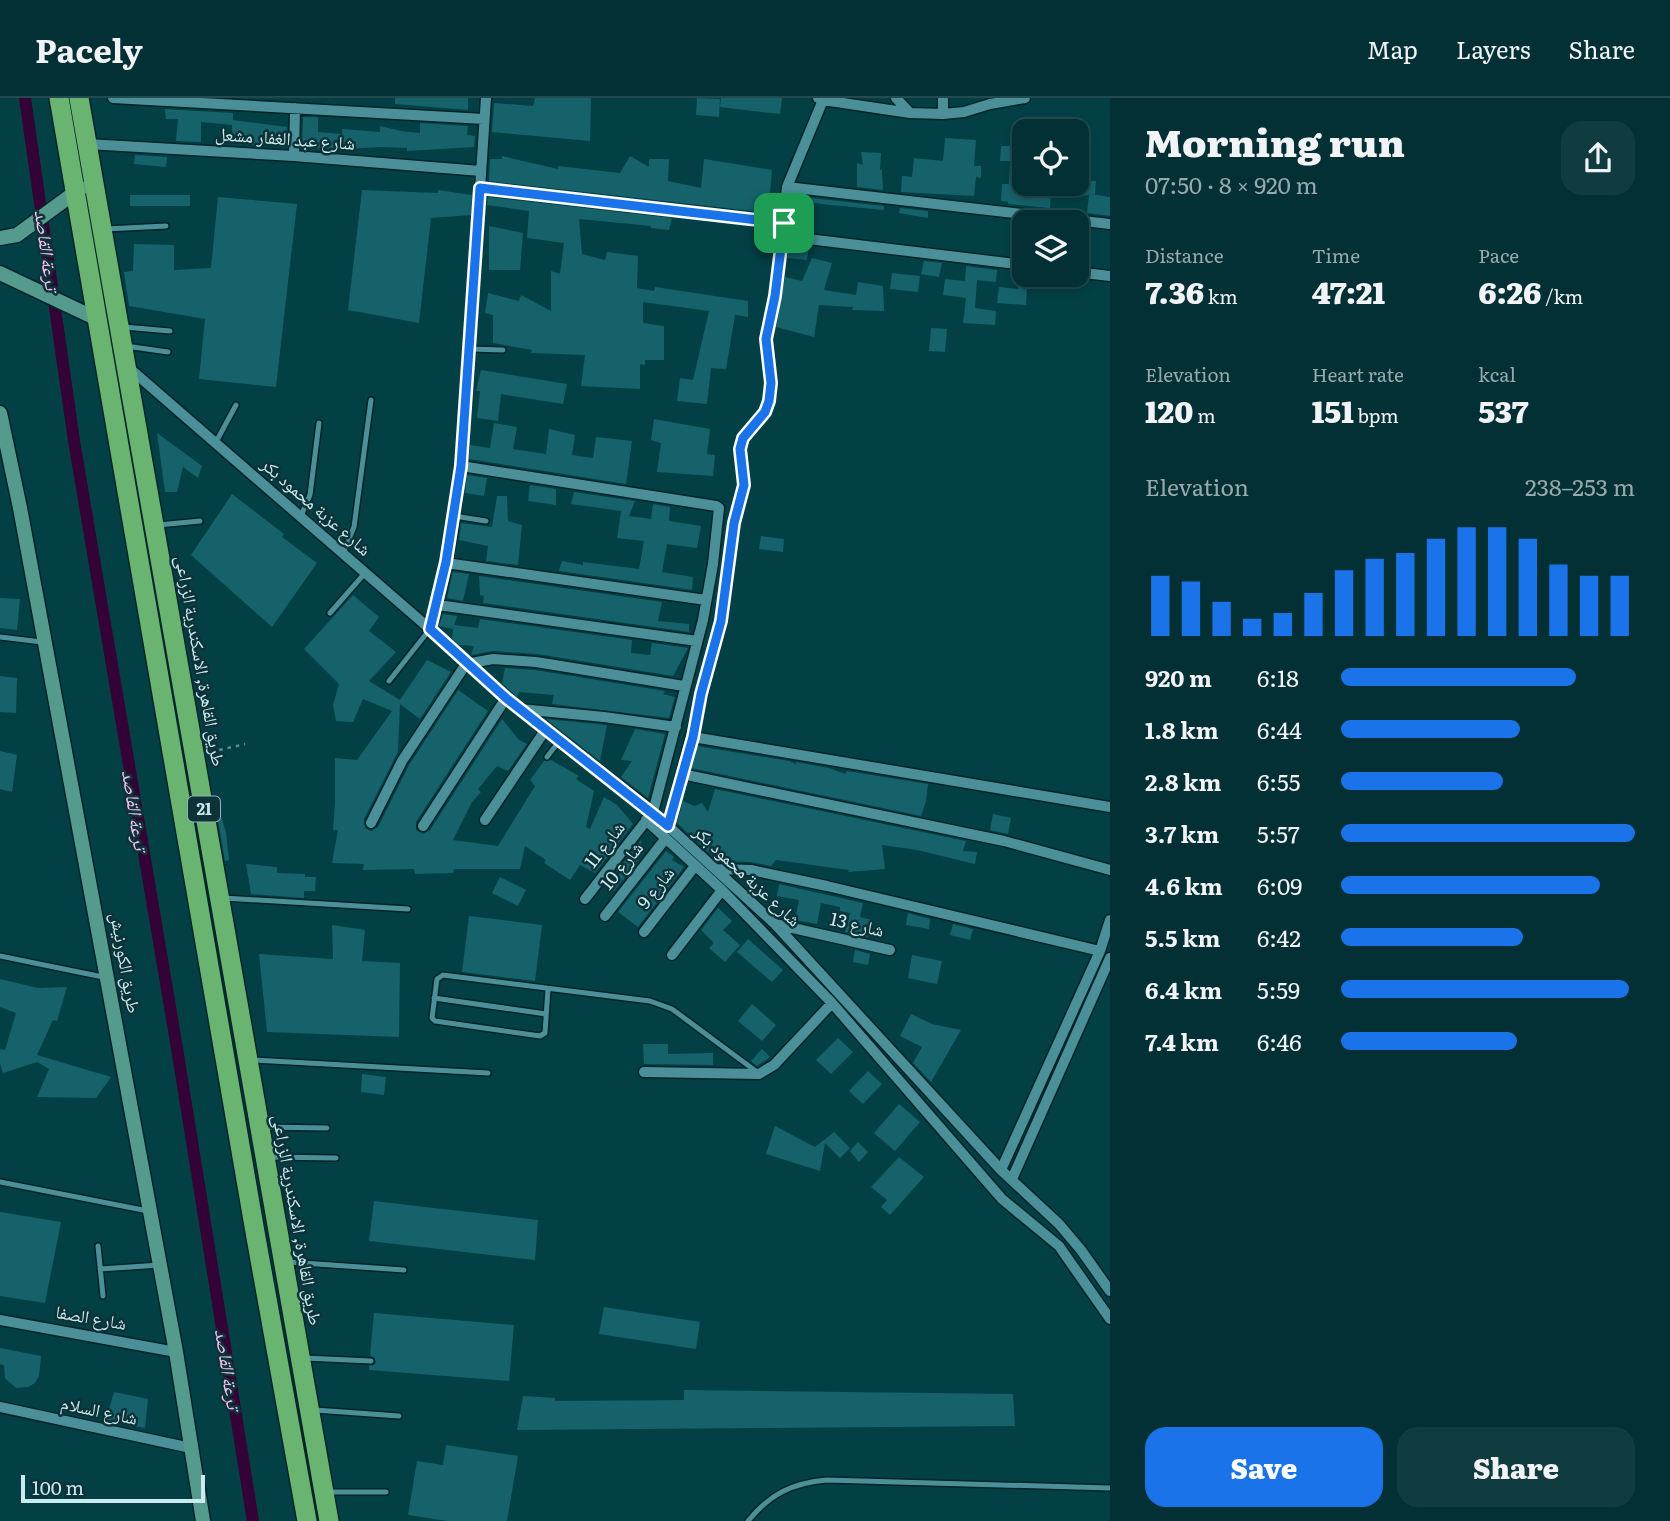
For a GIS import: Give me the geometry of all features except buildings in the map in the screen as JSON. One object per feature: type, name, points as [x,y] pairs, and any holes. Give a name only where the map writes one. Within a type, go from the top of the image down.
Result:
[{"type":"highway","name":"21","points":[[59,98],[69,196],[89,315],[307,1521]]},
{"type":"highway","name":"طريق القاهرة, الاسكندرية الزراعى","points":[[79,98],[329,1521]]},
{"type":"highway","points":[[255,1232],[278,1228]]},
{"type":"highway","points":[[272,1324],[293,1320]]},
{"type":"street","points":[[113,98],[484,119]]},
{"type":"street","points":[[430,629],[438,605],[461,466],[486,98]]},
{"type":"street","points":[[896,98],[910,113]]},
{"type":"street","points":[[943,98],[943,114]]},
{"type":"street","points":[[667,832],[721,621],[734,523],[744,485],[740,449],[746,432],[765,412],[769,401],[771,383],[766,339],[775,296],[787,187],[820,99],[910,113],[943,114],[964,112],[990,101],[1025,98]]},
{"type":"street","points":[[294,156],[295,108]]},
{"type":"street","name":"شارع عبد الغفار مشعل","points":[[87,144],[294,156],[481,171]]},
{"type":"street","points":[[0,238],[17,235],[93,179]]},
{"type":"street","points":[[787,187],[1110,224]]},
{"type":"street","points":[[480,188],[784,223]]},
{"type":"street","points":[[783,236],[1012,264]]},
{"type":"street","points":[[3,274],[89,315]]},
{"type":"street","points":[[1089,274],[1110,276]]},
{"type":"street","name":"شارع عزبة محمود بكر","points":[[123,346],[216,443],[430,629],[466,664],[715,869],[775,924],[1001,1170],[1059,1224],[1110,1291]]},
{"type":"street","name":"طريق الكورنيش","points":[[0,413],[161,1265],[203,1521]]},
{"type":"street","points":[[461,466],[716,506],[719,511],[697,641],[676,727],[649,816]]},
{"type":"street","points":[[446,562],[706,600]]},
{"type":"street","points":[[438,605],[697,641]]},
{"type":"street","points":[[371,823],[402,761],[466,664],[493,659],[536,662],[684,687]]},
{"type":"street","points":[[423,826],[506,698]]},
{"type":"street","points":[[520,709],[676,727]]},
{"type":"street","points":[[485,820],[546,729]]},
{"type":"street","points":[[693,737],[1110,807]]},
{"type":"street","points":[[682,774],[1004,841],[1110,870]]},
{"type":"street","name":"شارع 11","points":[[585,899],[649,816]]},
{"type":"street","name":"شارع عزبة محمود بكر","points":[[667,832],[695,866],[722,890],[832,1003],[1002,1199],[1059,1247],[1110,1319]]},
{"type":"street","name":"شارع 10","points":[[605,916],[667,832]]},
{"type":"street","name":"شارع 9","points":[[644,932],[695,866]]},
{"type":"street","points":[[715,869],[751,870],[827,886],[1100,951]]},
{"type":"street","points":[[672,955],[722,890]]},
{"type":"street","points":[[1001,1170],[1100,951],[1110,920]]},
{"type":"street","name":"شارع 13","points":[[775,924],[890,950]]},
{"type":"street","points":[[1013,1179],[1110,958]]},
{"type":"street","points":[[644,1072],[759,1074],[774,1065],[832,1003]]},
{"type":"street","name":"شارع الصفا","points":[[0,1320],[176,1352]]},
{"type":"street","name":"شارع السلام","points":[[0,1407],[191,1448]]},
{"type":"lane","points":[[102,229],[166,226]]},
{"type":"lane","points":[[123,346],[170,331]]},
{"type":"lane","points":[[123,346],[168,352]]},
{"type":"lane","points":[[470,349],[503,350]]},
{"type":"lane","points":[[342,553],[354,527],[371,400]]},
{"type":"lane","points":[[216,443],[236,405]]},
{"type":"lane","points":[[301,517],[310,495],[318,424]]},
{"type":"lane","points":[[453,516],[486,521]]},
{"type":"lane","points":[[155,525],[200,521]]},
{"type":"lane","points":[[330,612],[365,573]]},
{"type":"lane","points":[[389,681],[430,629]]},
{"type":"lane","points":[[0,637],[45,643]]},
{"type":"lane","points":[[547,758],[560,740]]},
{"type":"lane","points":[[220,898],[408,909]]},
{"type":"lane","points":[[0,956],[108,978]]},
{"type":"lane","points":[[548,989],[545,1033],[540,1036],[433,1020],[437,979],[443,975],[660,1003],[672,1009],[759,1074]]},
{"type":"lane","points":[[434,998],[546,1014]]},
{"type":"lane","points":[[248,1060],[488,1073]]},
{"type":"lane","points":[[260,1127],[327,1128]]},
{"type":"lane","points":[[265,1157],[336,1158]]},
{"type":"lane","points":[[0,1182],[151,1212]]},
{"type":"lane","points":[[98,1247],[103,1296]]},
{"type":"lane","points":[[284,1262],[404,1270]]},
{"type":"lane","points":[[100,1269],[161,1265]]},
{"type":"lane","points":[[300,1358],[371,1361]]},
{"type":"lane","points":[[309,1409],[399,1416]]},
{"type":"lane","points":[[748,1521],[757,1510],[781,1492],[802,1482],[827,1480],[1110,1488]]},
{"type":"lane","points":[[324,1492],[386,1492]]},
{"type":"path","points":[[195,755],[245,744]]},
{"type":"waterway","name":"ترعة القاصد","points":[[25,98],[74,441],[175,1036],[253,1521]]},
{"type":"route","points":[[480,188],[784,223],[775,296],[766,339],[771,383],[769,401],[765,412],[746,432],[740,449],[744,485],[734,523],[721,621],[668,826],[506,698],[430,629],[438,605],[461,466],[480,188]]}]
